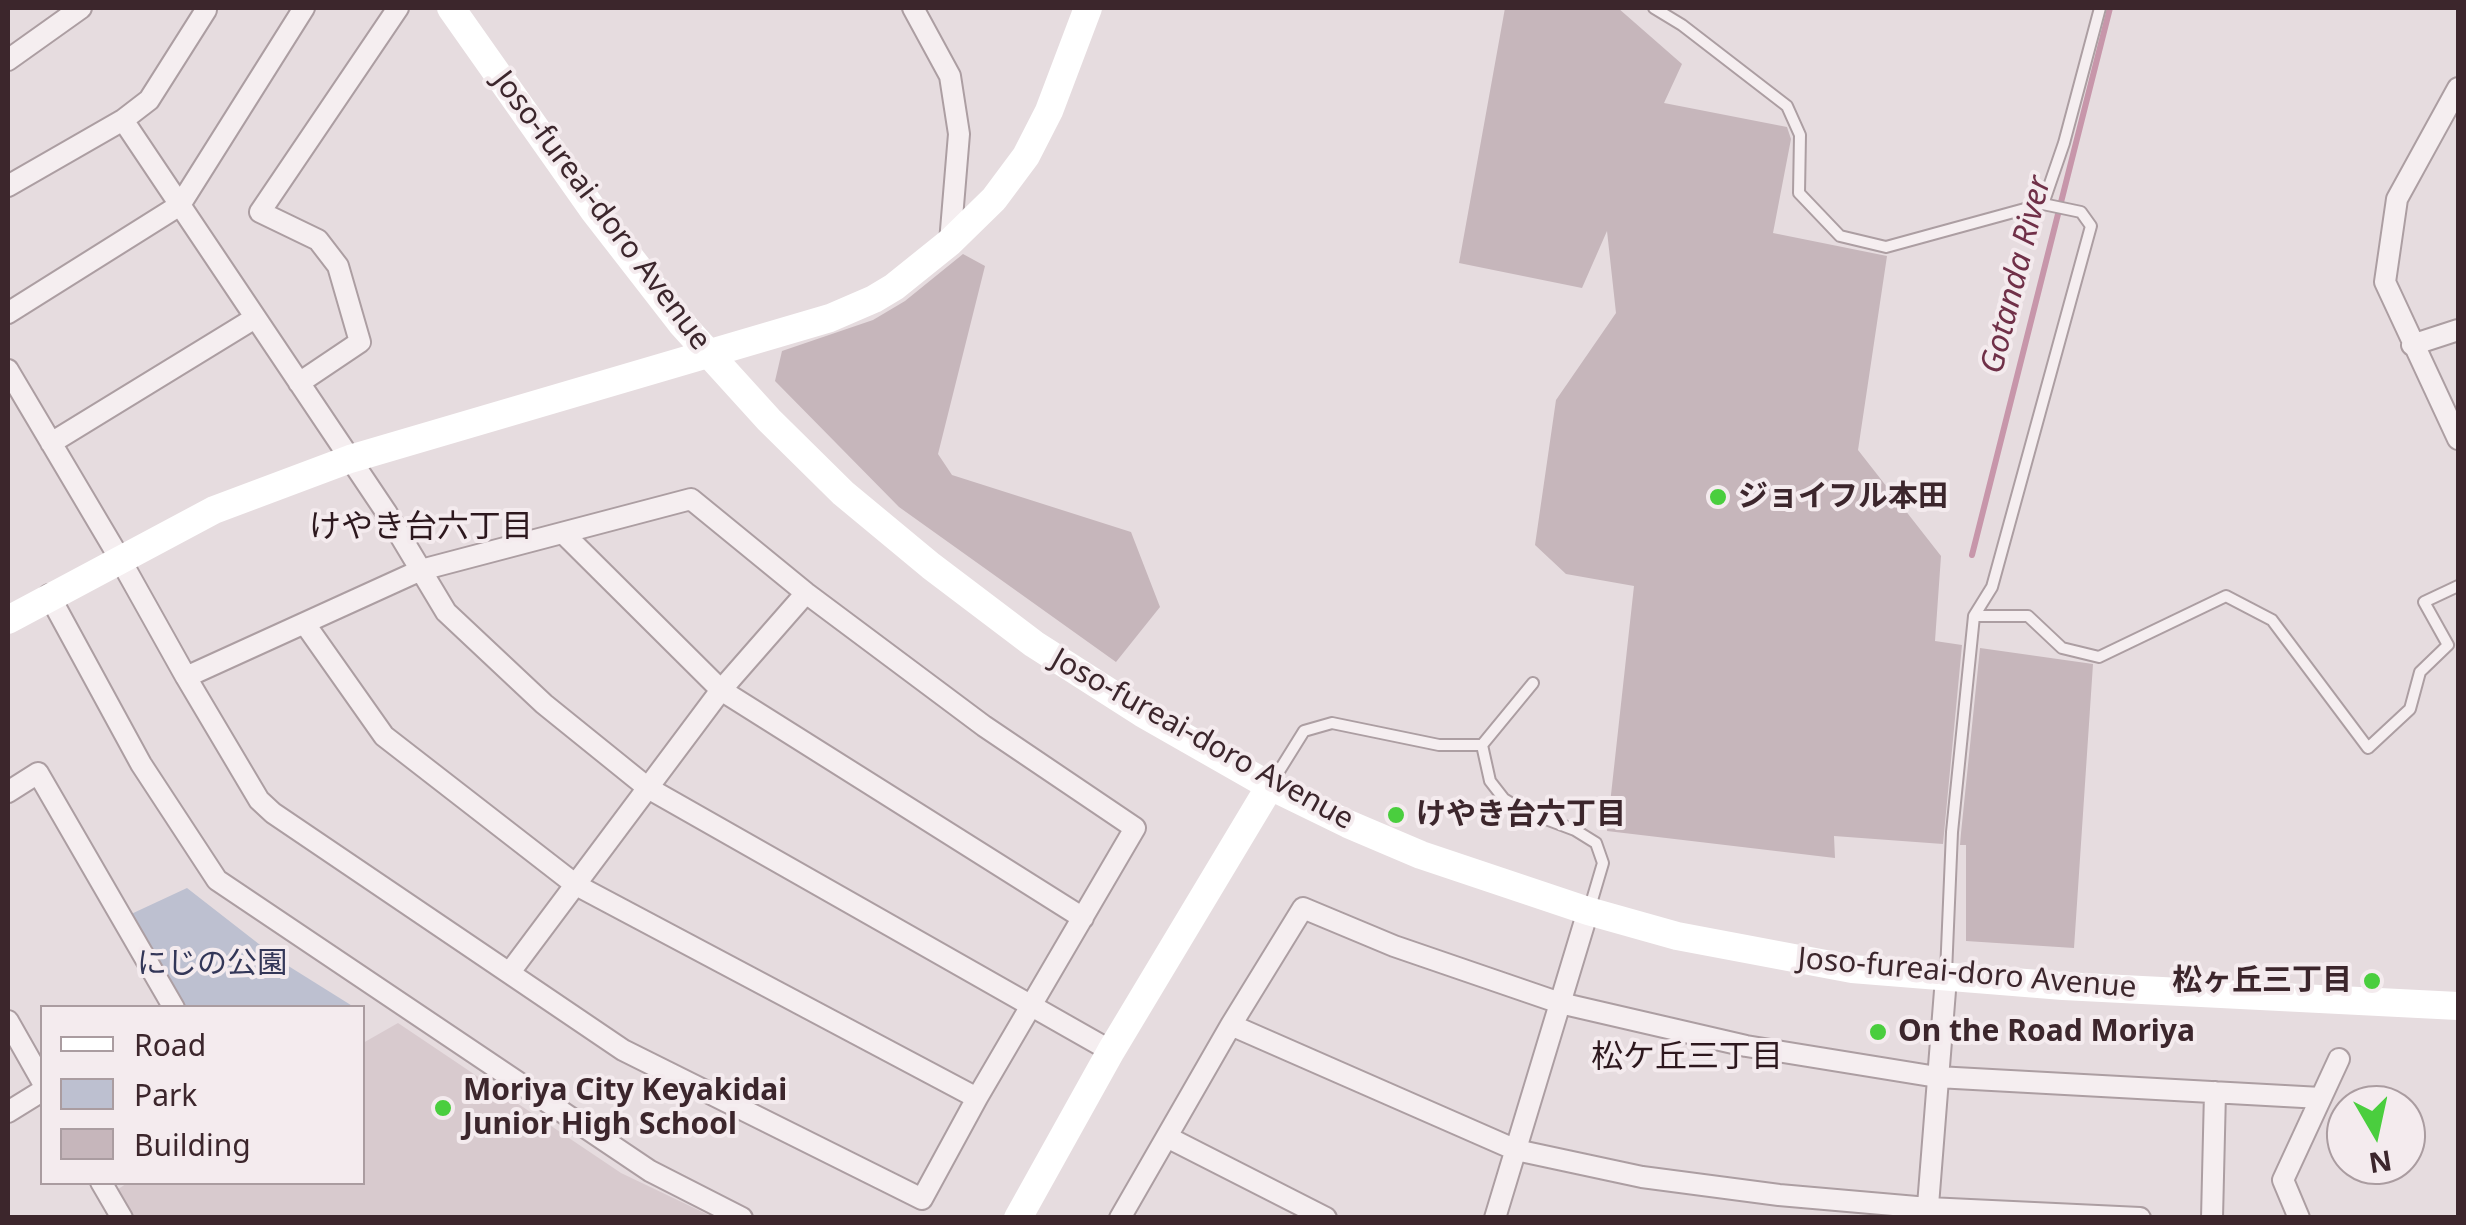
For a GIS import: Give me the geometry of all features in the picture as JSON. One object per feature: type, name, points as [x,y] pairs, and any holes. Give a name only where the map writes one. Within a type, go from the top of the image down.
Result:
[{"type":"street","points":[[8,60],[81,8]]},
{"type":"street","points":[[8,186],[123,120],[149,100],[204,8]]},
{"type":"street","points":[[8,313],[180,205],[304,8]]},
{"type":"street","points":[[299,383],[360,342],[338,266],[318,240],[260,212],[398,8]]},
{"type":"street","name":"Joso-fureai-doro Avenue","points":[[451,8],[594,211],[708,354],[843,493],[1034,644],[1270,786],[1421,854],[1588,912],[1762,954],[1852,969],[1946,978],[2458,1006]]},
{"type":"street","points":[[912,8],[950,76],[959,134],[950,242]]},
{"type":"street","points":[[8,620],[48,595],[214,510],[350,459],[853,309],[894,287],[950,242],[994,199],[1026,156],[1049,112],[1088,8]]},
{"type":"street","points":[[2458,88],[2397,199],[2385,282],[2458,439]]},
{"type":"street","points":[[123,120],[350,459],[446,612],[544,704],[648,788],[1111,1051]]},
{"type":"street","points":[[51,443],[256,318]]},
{"type":"street","points":[[2412,344],[2458,330]]},
{"type":"street","points":[[8,370],[186,677],[260,800],[273,813],[623,1050],[922,1199],[1135,828],[984,726],[806,593],[691,498],[421,570],[186,677]]},
{"type":"street","points":[[563,532],[721,690],[1082,918]]},
{"type":"street","points":[[510,972],[721,690],[806,593]]},
{"type":"street","points":[[48,595],[141,764],[217,880],[650,1171],[742,1218]]},
{"type":"street","points":[[305,624],[384,736],[576,885],[977,1098]]},
{"type":"street","points":[[8,792],[38,773],[172,1005]]},
{"type":"street","points":[[1018,1218],[1111,1051],[1270,786]]},
{"type":"street","points":[[1120,1218],[1303,908],[1394,946],[1560,1003],[1746,1046],[1937,1077],[2321,1098]]},
{"type":"street","points":[[1495,1218],[1588,912]]},
{"type":"street","points":[[1928,1213],[1946,978]]},
{"type":"street","points":[[8,1020],[40,1077]]},
{"type":"street","points":[[1231,1025],[1516,1150],[1642,1177],[1928,1213],[2140,1218]]},
{"type":"street","points":[[2299,1218],[2283,1180],[2340,1059]]},
{"type":"street","points":[[2212,1218],[2215,1092]]},
{"type":"street","points":[[8,1112],[40,1093]]},
{"type":"street","points":[[1167,1137],[1326,1218]]},
{"type":"street","points":[[103,1185],[112,1214]]},
{"type":"lane","points":[[1654,8],[1787,106],[1800,134],[1799,194],[1840,236],[1886,247],[2043,204],[2080,212],[2091,226],[1992,587],[1974,616],[1952,832],[1946,978]]},
{"type":"lane","points":[[2043,204],[2100,8]]},
{"type":"lane","points":[[1974,616],[2028,616],[2062,648],[2099,658],[2226,596],[2272,620],[2368,748],[2410,709],[2420,672],[2448,644],[2424,602],[2458,586]]},
{"type":"lane","points":[[1270,786],[1304,732],[1332,723],[1439,746],[1482,745],[1532,683]]},
{"type":"lane","points":[[1482,745],[1490,781],[1504,800],[1596,843],[1603,863],[1588,912]]},
{"type":"shaded area","name":"Moriya City Keyakidai Junior High School","points":[[398,1023],[621,1173],[713,1217],[127,1218],[112,1193],[124,1185],[365,1185],[365,1042]]},
{"type":"green space","name":"にじの公園","points":[[187,888],[282,962],[351,1005],[184,1005],[129,915]]},
{"type":"building","name":"ジョイフル本田","points":[[1505,8],[1618,8],[1682,64],[1664,103],[1787,127],[1791,139],[1773,233],[1887,256],[1858,450],[1941,556],[1935,641],[1962,645],[1943,844],[1834,836],[1835,858],[1607,831],[1634,586],[1566,574],[1535,545],[1556,400],[1616,313],[1607,231],[1582,288],[1459,263]]},
{"type":"building","points":[[963,254],[985,266],[938,454],[952,475],[1131,532],[1160,607],[1116,662],[899,507],[775,381],[782,351],[873,320],[905,301]]},
{"type":"building","points":[[1980,648],[2093,664],[2074,948],[1966,941],[1966,845],[1960,845]]},
{"type":"waterway","name":"Gotanda River","points":[[1972,555],[2110,8]]},
{"type":"place","name":"ジョイフル本田","points":[[1718,497]]},
{"type":"place","name":"けやき台六丁目","points":[[1396,815]]},
{"type":"place","name":"松ヶ丘三丁目","points":[[2372,981]]},
{"type":"place","name":"On the Road Moriya","points":[[1878,1032]]},
{"type":"place","name":"Moriya City Keyakidai Junior High School","points":[[443,1108]]},
{"type":"district","name":"けやき台六丁目","points":[[421,528]]},
{"type":"district","name":"松ケ丘三丁目","points":[[1687,1058]]}]
